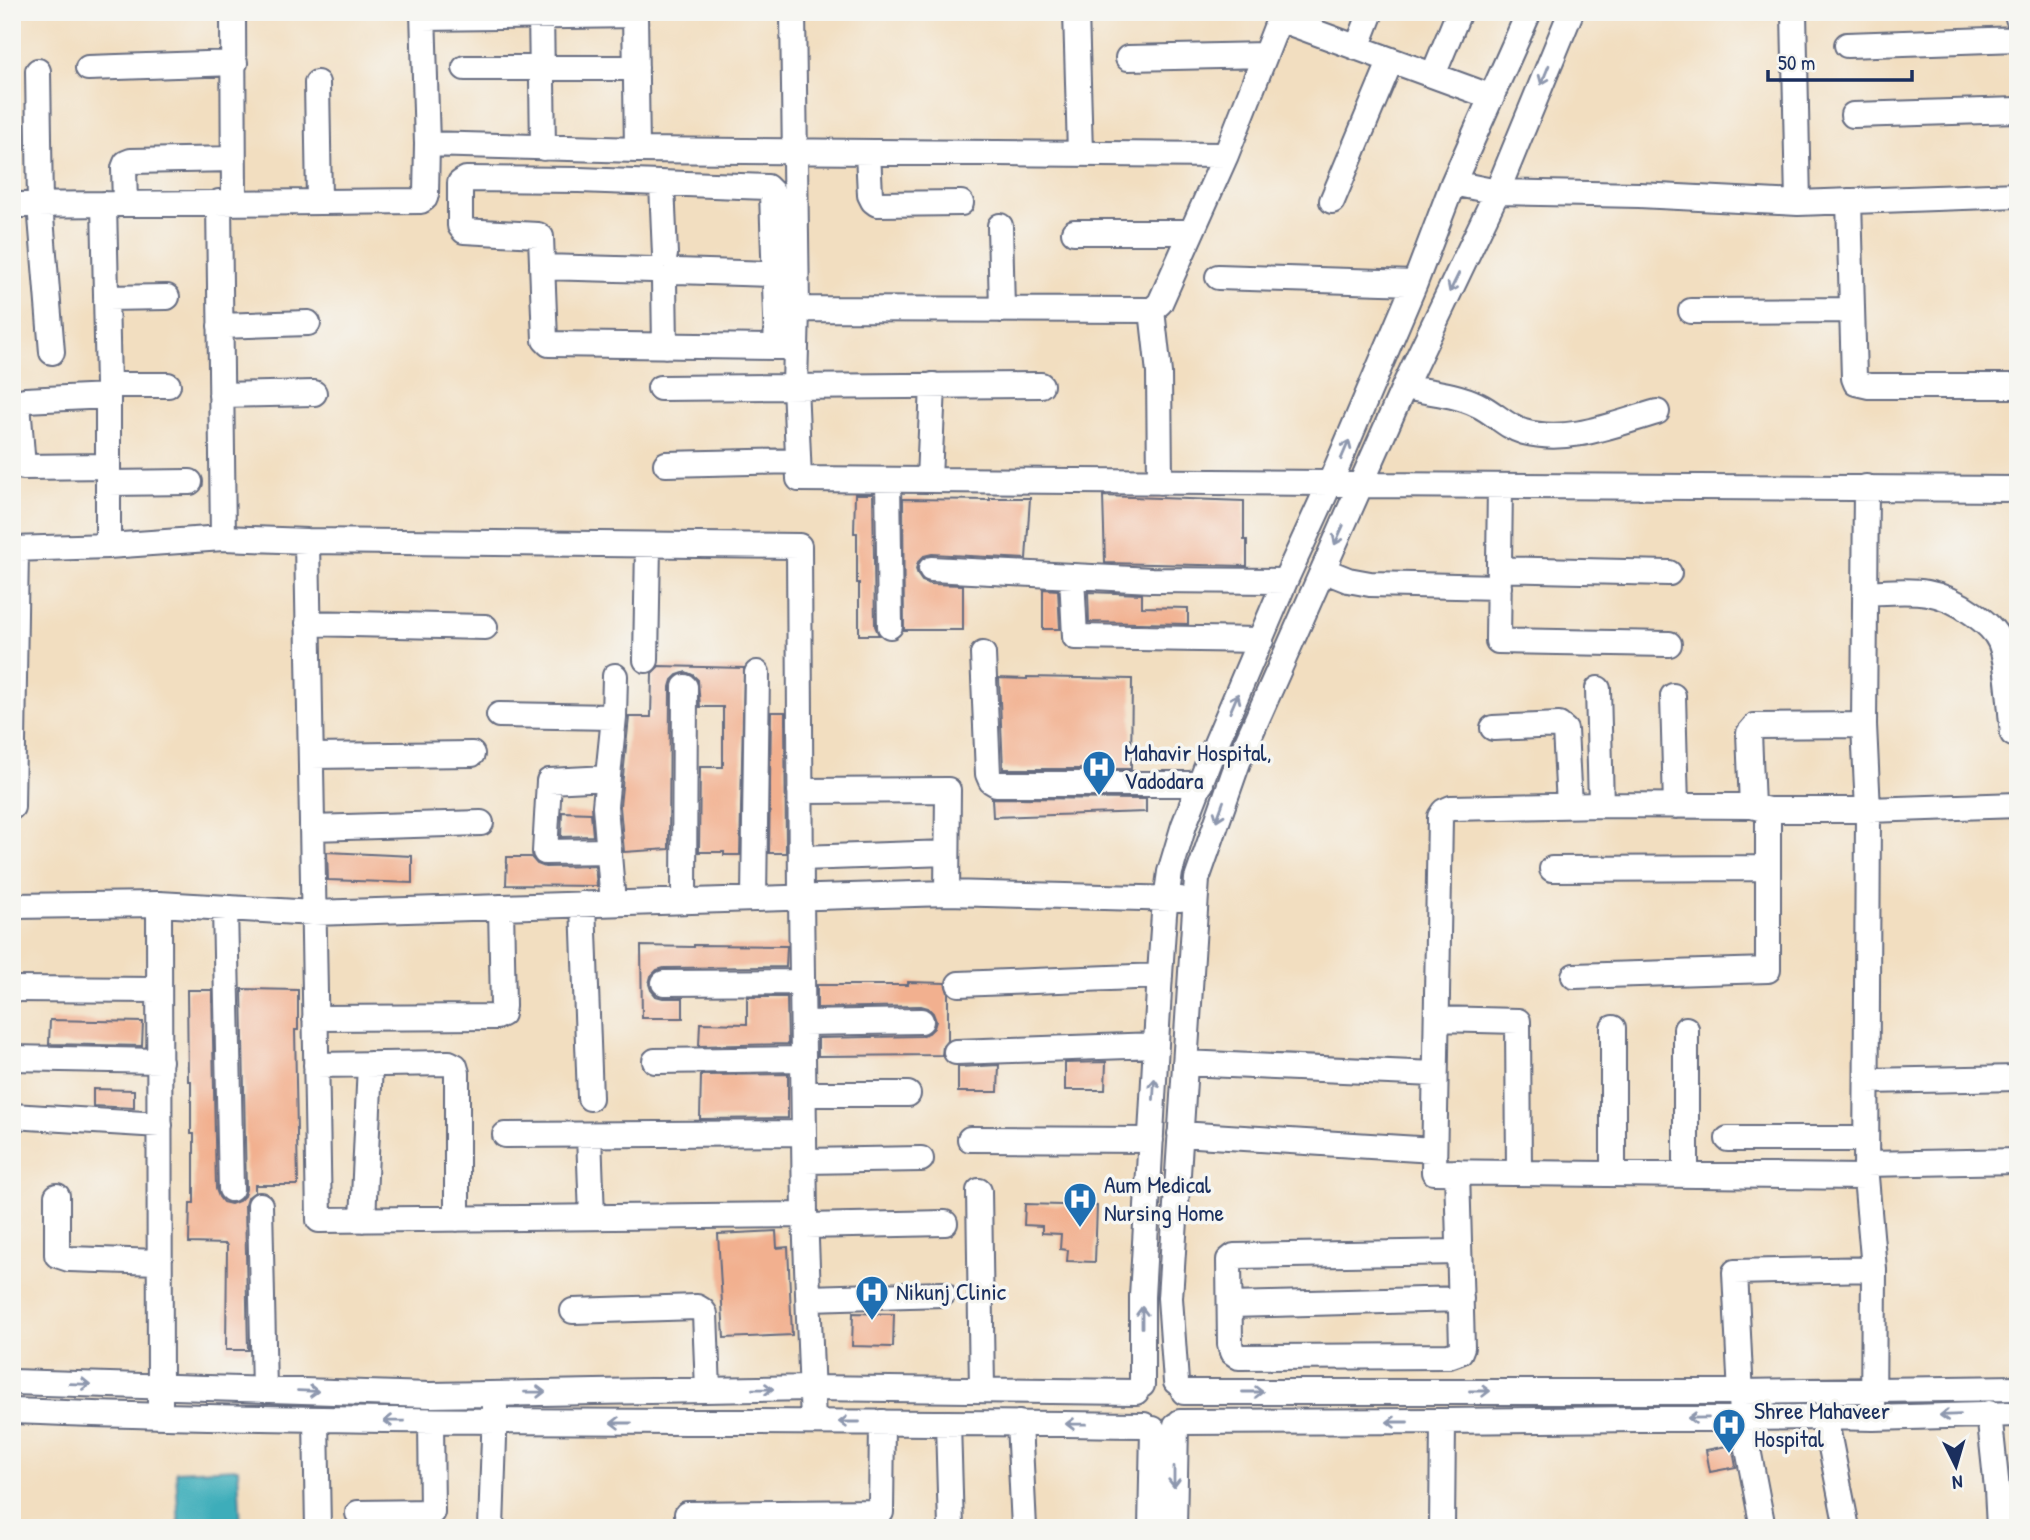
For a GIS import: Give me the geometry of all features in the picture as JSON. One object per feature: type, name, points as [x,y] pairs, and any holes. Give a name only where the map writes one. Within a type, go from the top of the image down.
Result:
[{"type":"street","points":[[223,538],[220,326],[226,202],[233,159],[233,12]]},
{"type":"street","points":[[786,347],[797,309],[793,12]]},
{"type":"street","points":[[1076,12],[1080,153]]},
{"type":"street","points":[[1357,48],[1370,12]]},
{"type":"street","points":[[1433,75],[1459,12]]},
{"type":"street","points":[[1163,1425],[1138,1418],[1135,1410],[1139,1389],[1160,976],[1166,899],[1174,860],[1200,784],[1286,581],[1331,483],[1415,283],[1453,183],[1529,12]]},
{"type":"street","points":[[1151,1528],[1163,1425],[1187,1408],[1180,1387],[1170,1298],[1197,879],[1238,762],[1404,387],[1497,192],[1571,12]]},
{"type":"street","points":[[1794,12],[1798,203]]},
{"type":"street","points":[[541,14],[543,148]]},
{"type":"street","points":[[12,205],[421,201],[426,194],[427,145],[423,15],[635,14],[637,150]]},
{"type":"street","points":[[797,309],[1152,310],[1160,303],[1226,155],[1281,15],[1357,48],[1492,97]]},
{"type":"street","points":[[1847,44],[2018,39]]},
{"type":"street","points":[[1128,58],[1265,55]]},
{"type":"street","points":[[1332,201],[1391,60]]},
{"type":"street","points":[[88,68],[234,64]]},
{"type":"street","points":[[466,68],[636,68]]},
{"type":"street","points":[[38,71],[40,205],[52,352]]},
{"type":"street","points":[[317,83],[319,201]]},
{"type":"street","points":[[1853,115],[2018,110]]},
{"type":"street","points":[[427,145],[637,150],[1226,155]]},
{"type":"street","points":[[868,152],[870,195],[877,204],[961,203]]},
{"type":"street","points":[[108,547],[106,298],[115,204],[124,168],[126,163],[131,161],[233,159]]},
{"type":"street","points":[[786,347],[549,344],[545,340],[542,240],[537,234],[461,229],[460,183],[463,180],[579,180],[770,189],[775,274],[786,347],[795,385],[799,479],[2018,489]]},
{"type":"street","points":[[1453,183],[1497,192],[1639,195],[1798,203],[2018,195]]},
{"type":"street","points":[[663,184],[665,346]]},
{"type":"street","points":[[1849,201],[1856,383],[2018,386]]},
{"type":"street","points":[[1000,226],[1002,310]]},
{"type":"street","points":[[1074,232],[1191,232]]},
{"type":"street","points":[[542,267],[775,274]]},
{"type":"street","points":[[1217,277],[1415,283]]},
{"type":"street","points":[[106,298],[167,297]]},
{"type":"street","points":[[1152,310],[1159,373],[1160,482]]},
{"type":"street","points":[[1692,311],[1852,310]]},
{"type":"street","points":[[220,326],[308,323]]},
{"type":"street","points":[[168,384],[20,401],[18,404],[23,467],[191,482]]},
{"type":"street","points":[[660,388],[1041,384]]},
{"type":"street","points":[[929,479],[933,385]]},
{"type":"street","points":[[1404,387],[1475,403],[1507,426],[1552,436],[1582,433],[1657,412]]},
{"type":"street","points":[[221,395],[314,393]]},
{"type":"street","points":[[666,464],[798,461]]},
{"type":"street","points":[[888,480],[890,626]]},
{"type":"street","points":[[1500,486],[1498,641],[1669,644]]},
{"type":"street","points":[[1866,487],[1866,1170],[1874,1269],[1873,1418]]},
{"type":"street","points":[[12,807],[14,549],[108,547],[223,538],[799,546],[804,1133],[813,1422]]},
{"type":"street","points":[[307,541],[319,1220],[592,1217],[945,1223]]},
{"type":"street","points":[[646,660],[648,545]]},
{"type":"street","points":[[931,569],[1152,580],[1286,581]]},
{"type":"street","points":[[1323,570],[1348,580],[1370,584],[1669,573]]},
{"type":"street","points":[[1072,576],[1075,637],[1261,640]]},
{"type":"street","points":[[1865,593],[1932,593],[1952,600],[1986,623],[2000,642],[2003,654],[2013,734]]},
{"type":"street","points":[[308,623],[485,627]]},
{"type":"street","points":[[983,654],[988,775],[996,784],[1200,784]]},
{"type":"street","points":[[754,898],[757,673]]},
{"type":"street","points":[[613,903],[605,806],[614,717],[615,676]]},
{"type":"street","points":[[684,901],[685,687]]},
{"type":"street","points":[[1598,689],[1601,805]]},
{"type":"street","points":[[1673,696],[1676,806]]},
{"type":"street","points":[[499,715],[614,717]]},
{"type":"street","points":[[1574,976],[1768,970],[1768,868],[1749,733],[1755,726],[1864,725]]},
{"type":"street","points":[[1493,728],[1563,727],[1569,806]]},
{"type":"street","points":[[311,756],[472,754]]},
{"type":"street","points":[[608,778],[549,781],[545,852],[609,851]]},
{"type":"street","points":[[800,791],[948,790],[947,893]]},
{"type":"street","points":[[2018,805],[1868,810],[1601,805],[1451,808],[1444,811],[1440,817],[1434,1172],[1686,1175],[1866,1170],[2018,1161]]},
{"type":"street","points":[[312,828],[481,823]]},
{"type":"street","points":[[801,858],[947,852]]},
{"type":"street","points":[[1552,869],[1768,868]]},
{"type":"street","points":[[12,906],[159,904],[313,913],[947,893],[1195,898]]},
{"type":"street","points":[[159,904],[160,1417]]},
{"type":"street","points":[[583,904],[590,1098]]},
{"type":"street","points":[[315,1018],[496,1017],[502,1014],[501,907]]},
{"type":"street","points":[[225,908],[231,1189]]},
{"type":"street","points":[[959,985],[1160,976]]},
{"type":"street","points":[[664,984],[802,982]]},
{"type":"street","points":[[12,989],[159,990]]},
{"type":"street","points":[[1437,1019],[1518,1021],[1519,1173]]},
{"type":"street","points":[[803,1023],[921,1021]]},
{"type":"street","points":[[1613,1028],[1614,1174]]},
{"type":"street","points":[[1686,1029],[1686,1175]]},
{"type":"street","points":[[956,1052],[1156,1045]]},
{"type":"street","points":[[12,1058],[160,1061]]},
{"type":"street","points":[[655,1061],[803,1059]]},
{"type":"street","points":[[316,1065],[449,1063],[455,1066],[457,1219]]},
{"type":"street","points":[[1185,1063],[1435,1074]]},
{"type":"street","points":[[363,1220],[370,1065]]},
{"type":"street","points":[[1867,1081],[2018,1078]]},
{"type":"street","points":[[804,1094],[908,1094]]},
{"type":"street","points":[[12,1116],[160,1125]]},
{"type":"street","points":[[505,1135],[804,1133]]},
{"type":"street","points":[[1180,1134],[1434,1150]]},
{"type":"street","points":[[589,1135],[592,1217]]},
{"type":"street","points":[[970,1139],[1151,1140]]},
{"type":"street","points":[[1728,1139],[1866,1139]]},
{"type":"street","points":[[805,1161],[921,1159]]},
{"type":"street","points":[[1457,1172],[1462,1347],[1460,1352],[1449,1356],[1239,1357],[1232,1352],[1229,1260],[1234,1256],[1459,1252]]},
{"type":"street","points":[[979,1191],[982,1389]]},
{"type":"street","points":[[57,1196],[57,1255],[69,1259],[159,1262]]},
{"type":"street","points":[[260,1205],[264,1390]]},
{"type":"street","points":[[1763,1528],[1742,1417],[1735,1272],[1874,1269]]},
{"type":"street","points":[[809,1298],[943,1294]]},
{"type":"street","points":[[1230,1306],[1461,1299]]},
{"type":"street","points":[[573,1311],[697,1307],[705,1314],[708,1390]]},
{"type":"street","points":[[12,1382],[430,1395],[812,1388],[884,1391],[1139,1389],[1157,1377],[1165,1378],[1180,1387],[1741,1392],[2018,1388]]},
{"type":"street","points":[[491,1528],[495,1392]]},
{"type":"street","points":[[12,1411],[316,1420],[1163,1425],[1742,1417],[1873,1418],[2018,1414]]},
{"type":"street","points":[[1989,1413],[2007,1488],[1999,1528]]},
{"type":"street","points":[[1825,1417],[1847,1528]]},
{"type":"street","points":[[316,1420],[318,1528]]},
{"type":"street","points":[[358,1513],[432,1512],[431,1421]]},
{"type":"street","points":[[1442,1528],[1443,1421]]},
{"type":"street","points":[[687,1514],[881,1520],[882,1422]]},
{"type":"street","points":[[948,1423],[951,1528]]},
{"type":"street","points":[[1019,1423],[1024,1528]]},
{"type":"street","points":[[1163,1425],[1174,1528]]},
{"type":"water","points":[[238,1468],[241,1528],[179,1528],[176,1471]]},
{"type":"building","points":[[855,494],[873,494],[875,626],[879,635],[859,635],[857,533],[854,533]]},
{"type":"building","points":[[1103,496],[1244,501],[1247,566],[1105,563]]},
{"type":"building","points":[[1030,498],[1026,559],[932,554],[924,556],[916,569],[922,581],[930,584],[963,585],[963,630],[904,630],[903,499]]},
{"type":"building","points":[[1043,589],[1058,590],[1060,629],[1043,629]]},
{"type":"building","points":[[1088,592],[1142,594],[1142,607],[1188,608],[1188,624],[1089,622]]},
{"type":"building","points":[[659,666],[744,668],[740,855],[699,852],[700,767],[723,767],[723,707],[700,707],[698,680],[686,672],[677,675],[670,687],[669,849],[624,852],[620,806],[629,717],[651,717],[652,673]]},
{"type":"building","points":[[999,678],[1132,679],[1131,769],[1003,769]]},
{"type":"building","points":[[771,712],[785,712],[786,853],[769,853]]},
{"type":"building","points":[[992,798],[1146,799],[1146,812],[993,817]]},
{"type":"building","points":[[562,812],[591,813],[593,836],[561,837]]},
{"type":"building","points":[[327,852],[412,856],[412,883],[328,880]]},
{"type":"building","points":[[507,857],[531,857],[537,864],[545,867],[595,866],[597,886],[506,885]]},
{"type":"building","points":[[641,946],[787,946],[786,967],[657,970],[651,976],[651,990],[656,996],[663,998],[683,998],[683,1018],[642,1018]]},
{"type":"building","points":[[908,982],[945,983],[948,993],[948,1040],[943,1046],[942,1055],[818,1056],[818,1038],[921,1036],[934,1028],[936,1021],[928,1008],[921,1006],[817,1008],[817,985],[908,985]]},
{"type":"building","points":[[242,989],[298,990],[298,1030],[295,1030],[298,1185],[255,1185],[255,1192],[247,1198],[248,1350],[226,1350],[227,1246],[189,1243],[190,1203],[194,1203],[194,1134],[191,1134],[191,1081],[188,1081],[187,990],[212,990],[216,1189],[223,1202],[231,1204],[244,1196],[246,1189]]},
{"type":"building","points":[[747,997],[787,997],[788,1044],[699,1046],[700,1023],[747,1024]]},
{"type":"building","points":[[50,1020],[143,1022],[142,1046],[49,1044]]},
{"type":"building","points":[[1106,1062],[1105,1090],[1065,1090],[1065,1063]]},
{"type":"building","points":[[999,1065],[998,1092],[958,1092],[958,1067]]},
{"type":"building","points":[[788,1074],[788,1118],[700,1119],[701,1075]]},
{"type":"building","points":[[93,1089],[134,1090],[134,1108],[93,1106]]},
{"type":"building","points":[[1025,1204],[1097,1206],[1095,1262],[1067,1261],[1068,1250],[1060,1249],[1061,1234],[1042,1233],[1042,1226],[1024,1225]]},
{"type":"building","points":[[776,1231],[777,1248],[788,1247],[792,1335],[724,1338],[718,1234]]},
{"type":"building","points":[[853,1313],[894,1314],[893,1347],[852,1346]]},
{"type":"building","points":[[1732,1445],[1736,1467],[1710,1472],[1706,1450]]},
{"type":"place","name":"Mahavir Hospital, Vadodara","points":[[1099,797]]},
{"type":"place","name":"Aum Medical Nursing Home","points":[[1080,1229]]},
{"type":"place","name":"Nikunj Clinic","points":[[872,1322]]},
{"type":"place","name":"Shree Mahaveer Hospital","points":[[1729,1455]]}]
